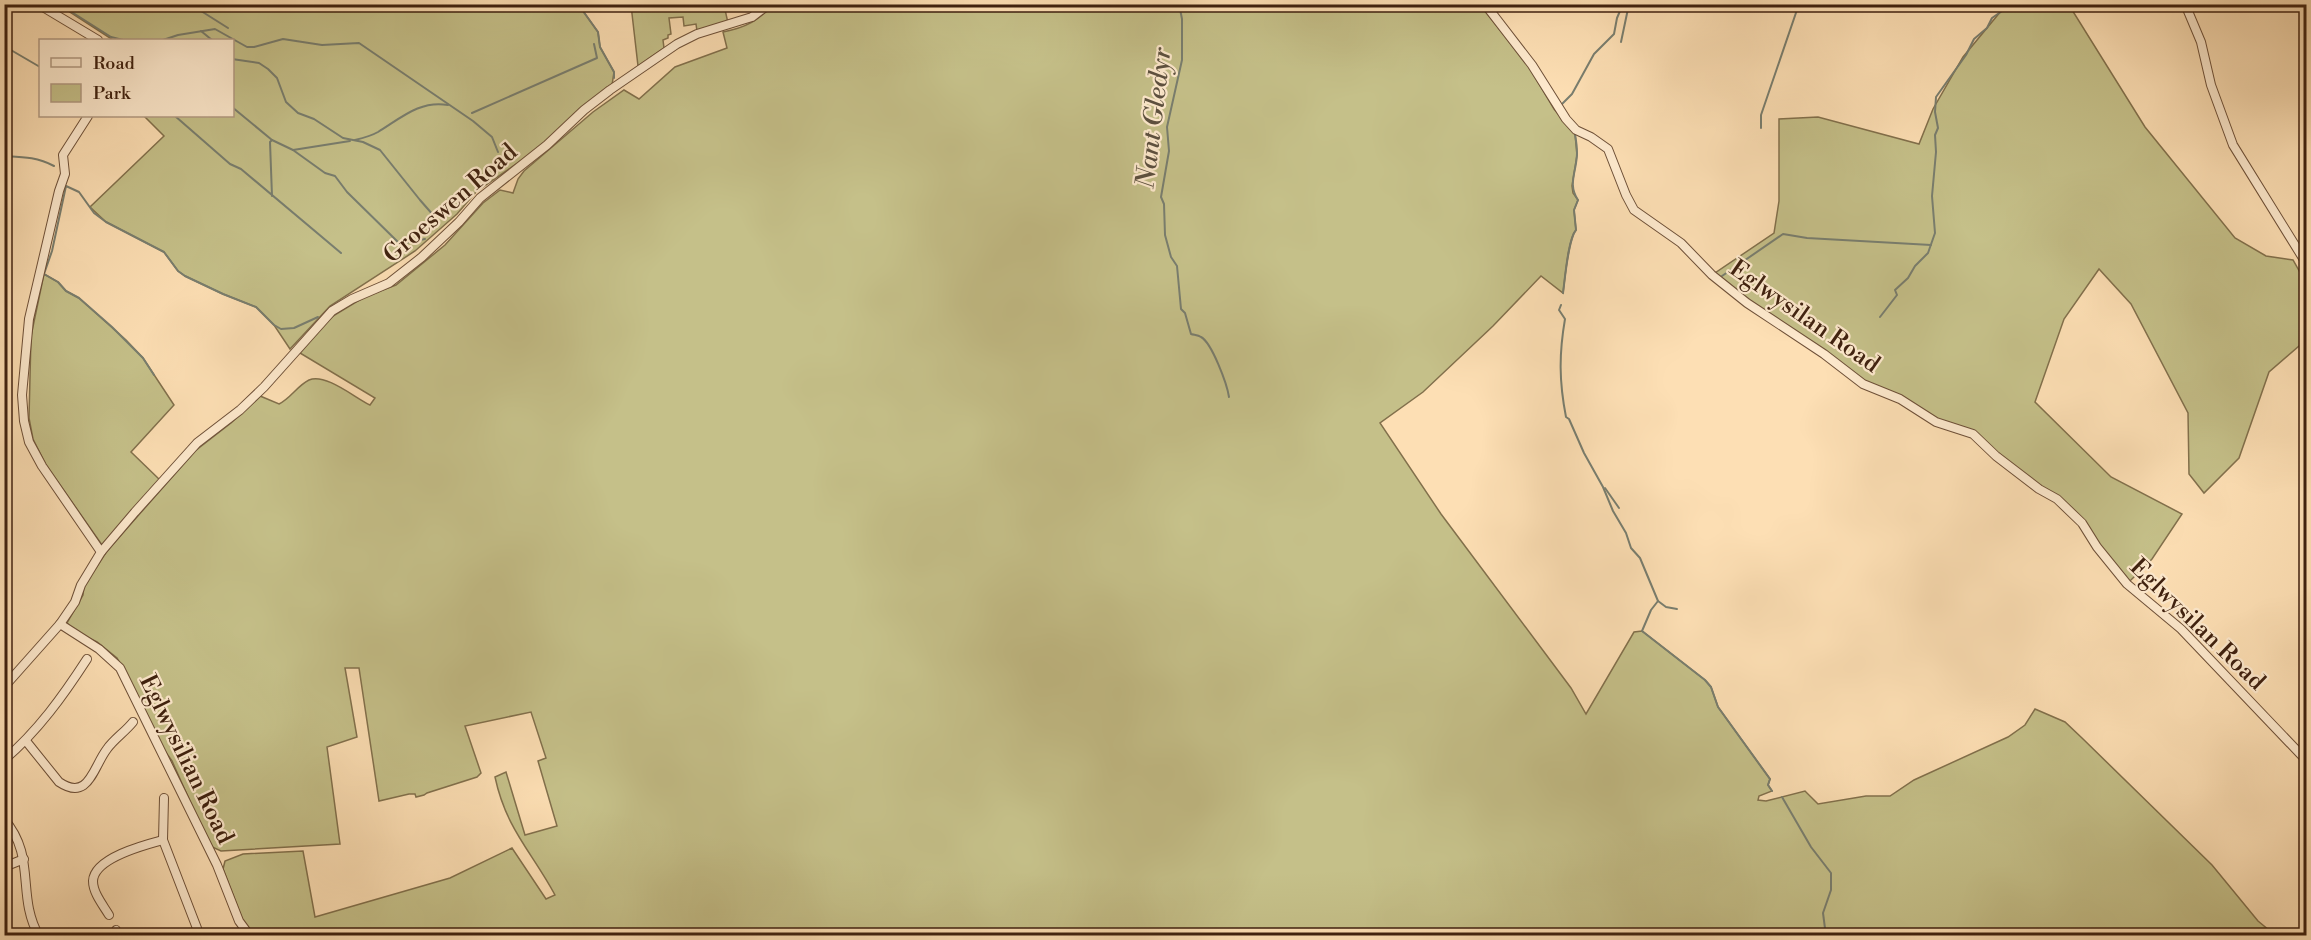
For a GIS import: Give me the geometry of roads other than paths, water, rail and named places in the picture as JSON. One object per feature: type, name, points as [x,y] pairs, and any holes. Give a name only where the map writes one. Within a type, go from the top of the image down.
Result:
[{"type":"street","points":[[38,4],[96,39]]},
{"type":"street","name":"Groeswen Road","points":[[4,687],[60,624],[75,602],[81,585],[101,552],[197,443],[240,410],[264,387],[332,311],[352,299],[389,283],[422,257],[459,222],[480,198],[547,145],[584,110],[610,90],[677,44],[697,34],[752,17],[769,4]]},
{"type":"street","name":"Eglwysilan Road","points":[[1485,4],[1533,65],[1566,119],[1576,130],[1608,149],[1634,210],[1681,243],[1712,274],[1747,303],[1824,354],[1863,384],[1900,399],[1936,422],[1973,434],[1996,456],[2039,489],[2057,499],[2082,523],[2097,547],[2127,584],[2181,629],[2307,760]]},
{"type":"street","points":[[2185,4],[2200,42],[2211,85],[2233,145],[2307,263]]},
{"type":"street","points":[[87,117],[63,155],[65,174],[29,319],[22,395],[29,442],[42,466],[101,552]]},
{"type":"street","name":"Eglwysilian Road","points":[[60,624],[99,648],[120,668],[217,865],[239,921],[250,936]]},
{"type":"street","points":[[4,760],[26,741],[44,720],[87,659]]},
{"type":"street","points":[[26,741],[59,782],[66,786],[81,787],[87,784],[100,758],[111,743],[133,722]]},
{"type":"street","points":[[164,798],[163,840],[200,936]]},
{"type":"street","points":[[4,819],[16,836],[24,860],[28,910],[37,933],[28,936]]},
{"type":"street","points":[[109,915],[94,887],[94,874],[99,867],[126,852],[163,840]]},
{"type":"street","points":[[4,867],[24,860]]},
{"type":"waterway","points":[[59,4],[111,37],[119,39]]},
{"type":"waterway","points":[[190,4],[228,28]]},
{"type":"waterway","points":[[574,4],[583,11],[598,32],[600,47],[614,72],[614,78]]},
{"type":"waterway","name":"Nant Gledyr","points":[[1179,4],[1182,19],[1182,60],[1167,127],[1169,151],[1161,197],[1164,204],[1165,235],[1171,257],[1177,266],[1181,309],[1185,313],[1191,334],[1200,336],[1210,347],[1229,397]]},
{"type":"waterway","points":[[1562,104],[1572,94],[1594,54],[1614,34],[1623,4]]},
{"type":"waterway","points":[[1621,42],[1629,4]]},
{"type":"waterway","points":[[1761,128],[1761,115],[1799,4]]},
{"type":"waterway","points":[[1880,317],[1897,295],[1895,290],[1928,253],[1935,233],[1932,196],[1936,152],[1935,135],[1938,128],[1935,112],[1936,97],[1966,55],[1974,39],[1987,28],[1992,18],[2005,9],[2007,4]]},
{"type":"waterway","points":[[166,39],[215,29],[233,39]]},
{"type":"waterway","points":[[201,31],[211,39]]},
{"type":"waterway","points":[[234,40],[247,47],[283,39],[322,45],[359,43],[473,121],[492,137],[498,152]]},
{"type":"waterway","points":[[472,113],[597,58],[594,44]]},
{"type":"waterway","points":[[4,46],[39,66]]},
{"type":"waterway","points":[[234,59],[259,63],[268,69],[277,78],[286,102],[298,113],[314,119],[343,138],[363,142],[380,150],[434,216]]},
{"type":"waterway","points":[[355,140],[375,133],[411,111],[428,105],[448,105]]},
{"type":"waterway","points":[[234,109],[272,140],[293,150],[325,173],[335,176],[347,192],[400,244],[425,239]]},
{"type":"waterway","points":[[176,117],[230,164],[241,169],[341,253]]},
{"type":"waterway","points":[[1563,293],[1569,250],[1576,230],[1574,210],[1578,200],[1573,188],[1577,160],[1575,134]]},
{"type":"waterway","points":[[272,140],[270,142],[272,196]]},
{"type":"waterway","points":[[293,150],[350,141]]},
{"type":"waterway","points":[[4,156],[36,159],[54,166]]},
{"type":"waterway","points":[[154,375],[143,358],[112,327],[79,298],[44,274],[52,251],[66,186],[79,192],[94,213],[106,222],[164,252],[178,271],[185,276],[256,307],[281,329],[294,328],[318,317]]},
{"type":"waterway","points":[[1722,276],[1783,234],[1807,238],[1931,245]]},
{"type":"waterway","points":[[1561,305],[1559,310],[1565,319],[1561,368],[1566,417],[1626,533],[1631,548],[1640,558],[1658,601],[1651,610],[1642,631],[1711,687],[1718,707],[1770,779],[1768,785],[1772,791]]},
{"type":"waterway","points":[[1605,488],[1619,508]]},
{"type":"waterway","points":[[1658,601],[1666,607],[1677,609]]},
{"type":"waterway","points":[[1782,797],[1811,847],[1831,873],[1831,890],[1823,913],[1826,936]]}]
